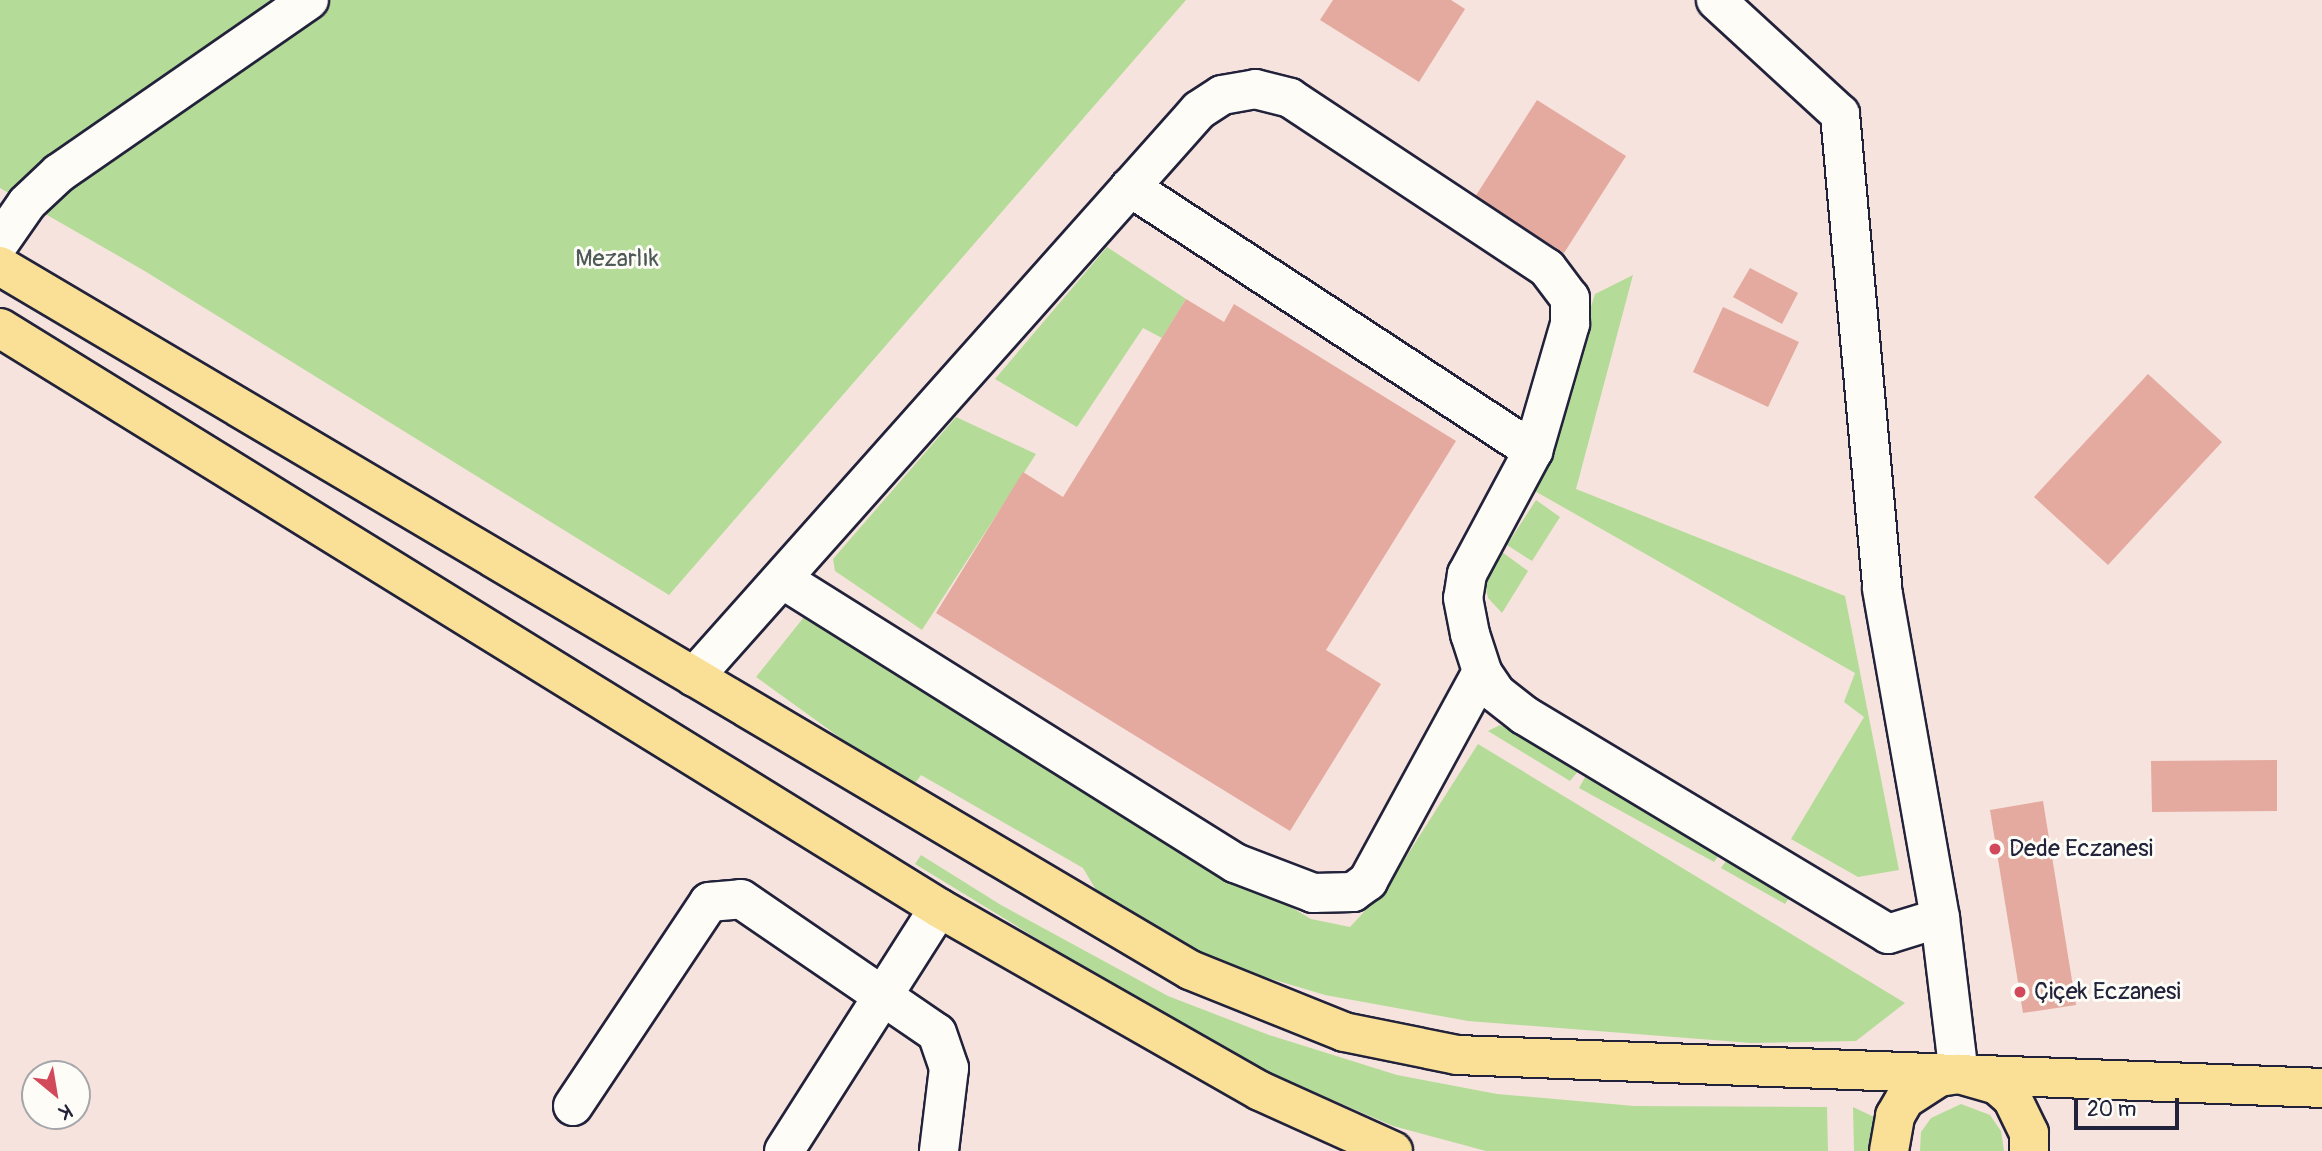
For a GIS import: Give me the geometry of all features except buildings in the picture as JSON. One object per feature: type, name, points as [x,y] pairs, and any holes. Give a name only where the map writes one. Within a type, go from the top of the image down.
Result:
[{"type":"main road","points":[[0,266],[1189,970],[1345,1032],[1457,1055],[2322,1088]]},
{"type":"main road","points":[[0,328],[939,908],[1260,1090],[1393,1151]]},
{"type":"main road","points":[[1889,1151],[1895,1116],[1905,1099],[1921,1085],[1959,1074],[1997,1085],[2012,1098],[2023,1115],[2029,1151]]},
{"type":"street","points":[[0,242],[14,196],[59,173],[309,0]]},
{"type":"street","points":[[1716,0],[1840,114],[1882,589],[1940,918],[1959,1074]]},
{"type":"street","points":[[694,677],[1199,110],[1222,95],[1255,89],[1290,98],[1547,268],[1570,298],[1570,324],[1533,451],[1467,574],[1462,598],[1482,672],[1496,693],[1524,715],[1888,934],[1940,918]]},
{"type":"street","points":[[1130,187],[1533,451]]},
{"type":"street","points":[[782,579],[1235,863],[1313,893],[1353,892],[1368,881],[1482,672]]},
{"type":"street","points":[[573,1106],[709,902],[741,899],[885,993],[937,1032],[949,1068],[940,1151]]},
{"type":"street","points":[[784,1151],[939,908]]},
{"type":"green space","name":"Mezarlık","points":[[0,0],[1186,0],[669,595],[143,270],[0,188]]},
{"type":"green space","points":[[1107,247],[1186,299],[1162,338],[1143,328],[1077,427],[995,379]]},
{"type":"green space","points":[[1633,275],[1576,489],[1845,596],[1899,870],[1858,877],[1791,839],[1864,717],[1844,702],[1855,673],[1533,490],[1595,294]]},
{"type":"green space","points":[[956,417],[1036,454],[922,630],[835,571],[833,559]]},
{"type":"green space","points":[[1536,500],[1560,517],[1532,561],[1507,545]]},
{"type":"green space","points":[[1502,552],[1528,571],[1502,613],[1488,598],[1485,583]]},
{"type":"green space","points":[[804,617],[1311,919],[1350,927],[1387,887],[1478,744],[1905,1003],[1856,1041],[1751,1043],[1468,1021],[1325,995],[1211,961],[1099,895],[1083,868],[921,775],[911,789],[756,677]]},
{"type":"green space","points":[[1500,725],[1580,769],[1570,781],[1488,731]]},
{"type":"green space","points":[[1588,772],[1722,851],[1714,862],[1579,788]]},
{"type":"green space","points":[[1731,854],[1792,893],[1785,904],[1721,868]]},
{"type":"green space","points":[[921,855],[1001,905],[1168,996],[1269,1035],[1397,1075],[1497,1094],[1634,1106],[1827,1107],[1828,1151],[1486,1151],[1393,1126],[1228,1055],[915,864]]},
{"type":"green space","points":[[1961,1104],[1990,1115],[2001,1131],[2004,1151],[1920,1151],[1921,1132],[1931,1118]]},
{"type":"green space","points":[[1853,1107],[1874,1117],[1871,1151],[1854,1151]]},
{"type":"place","name":"Dede Eczanesi","points":[[1995,849]]},
{"type":"place","name":"Çiçek Eczanesi","points":[[2020,992]]}]
